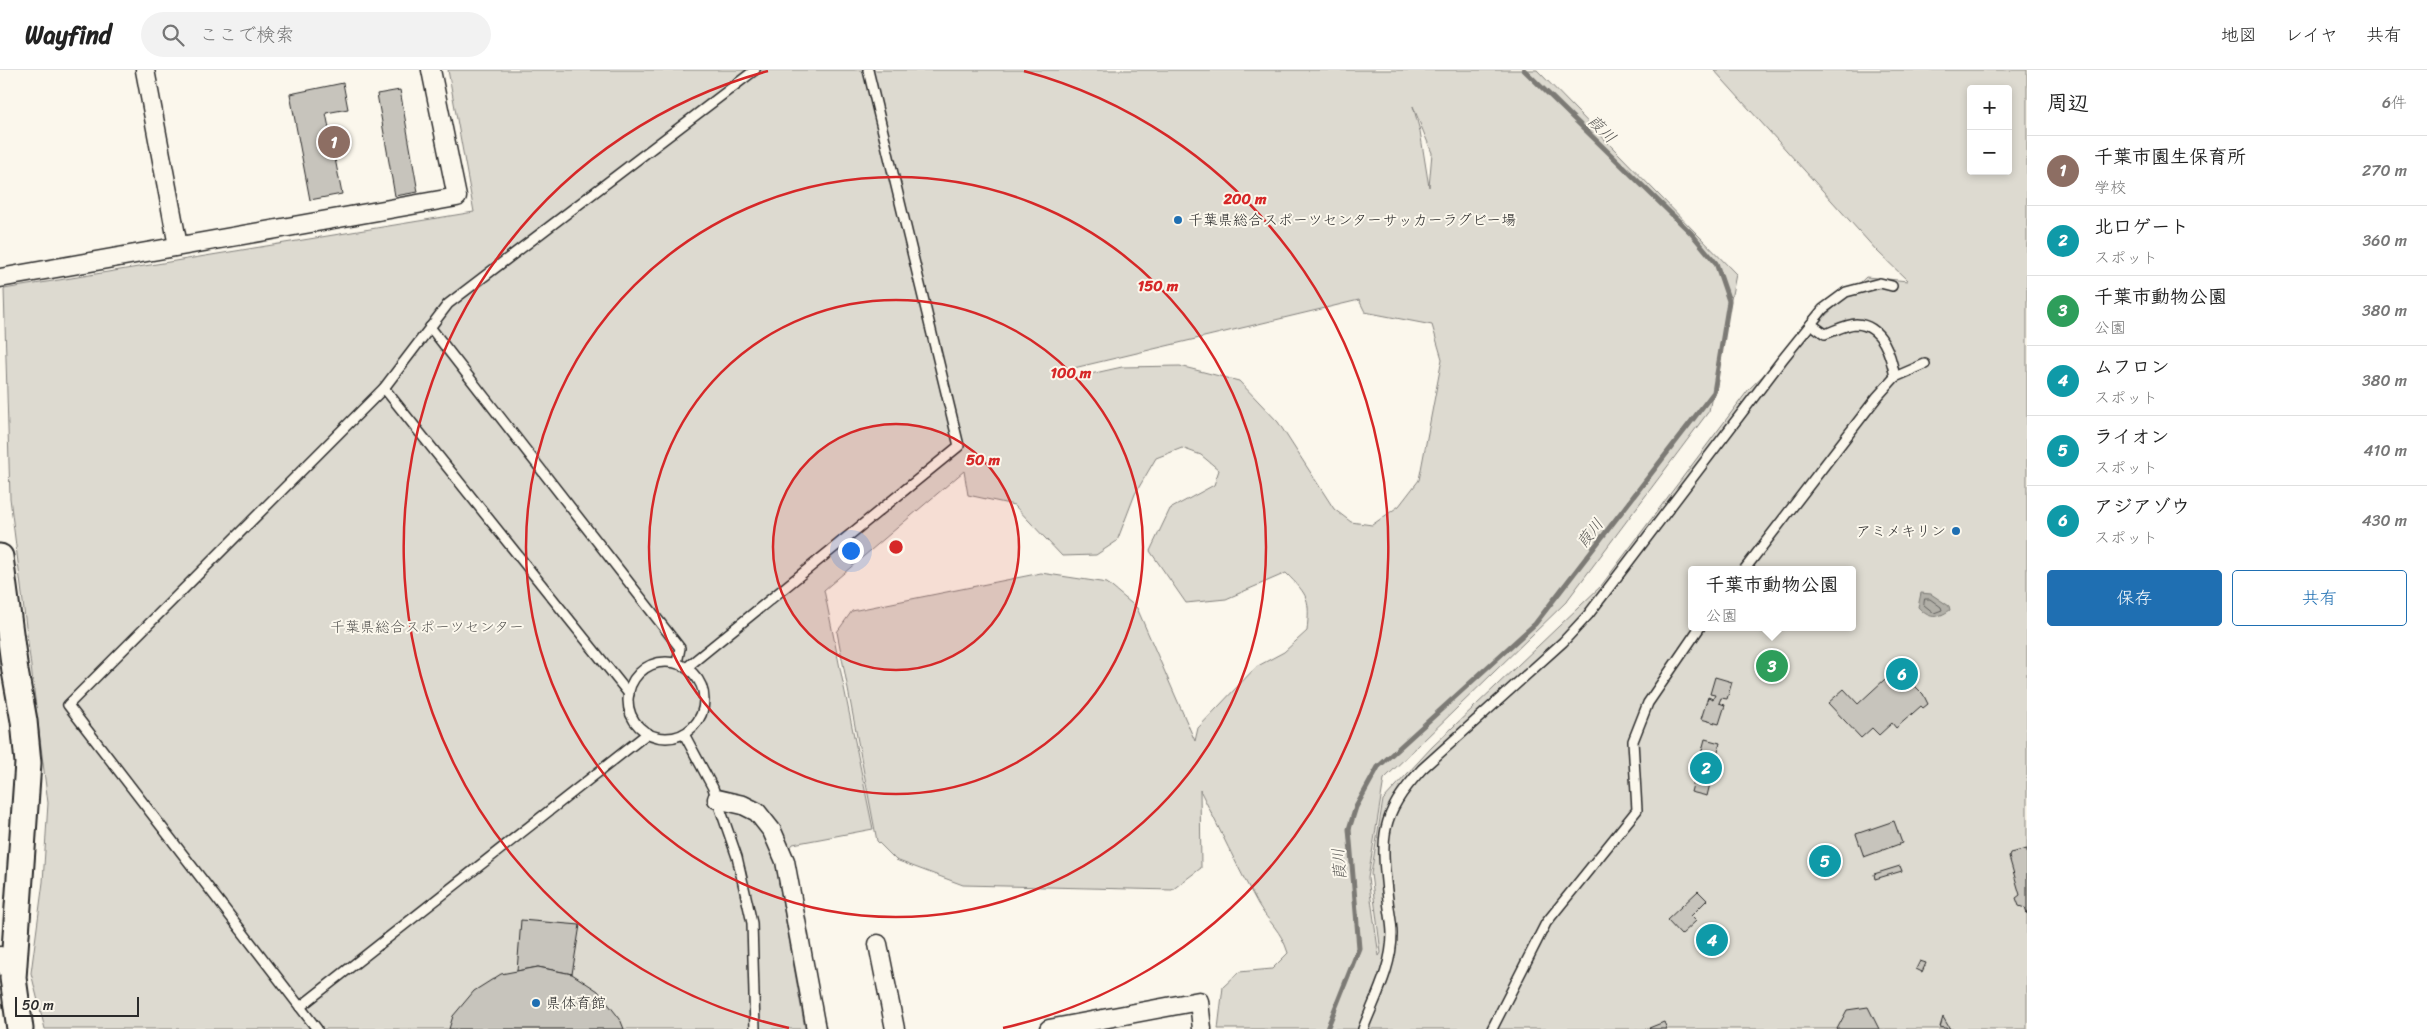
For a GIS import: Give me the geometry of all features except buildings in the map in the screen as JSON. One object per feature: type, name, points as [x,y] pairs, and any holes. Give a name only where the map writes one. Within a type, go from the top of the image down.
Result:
[{"type":"street","points":[[145,70],[178,246]]},
{"type":"street","points":[[0,278],[458,197],[431,70]]},
{"type":"street","points":[[0,557],[7,674],[24,721],[28,763],[13,978],[20,1029]]},
{"type":"street","points":[[717,799],[743,805],[756,812],[772,831],[785,861],[816,1029]]},
{"type":"street","points":[[878,944],[895,1029]]},
{"type":"street","points":[[0,956],[13,978]]},
{"type":"street","points":[[1049,1029],[1120,1023],[1199,1001],[1202,1029]]},
{"type":"lane","points":[[317,1029],[68,705],[384,388],[448,304],[755,70]]},
{"type":"lane","points":[[686,668],[959,446],[868,70]]},
{"type":"lane","points":[[1363,1029],[1389,963],[1392,934],[1382,844],[1388,818],[1404,789],[1422,769],[1563,642],[1588,615],[1823,309],[1846,292],[1880,283],[1892,286]]},
{"type":"lane","points":[[1810,324],[1825,334],[1855,324],[1871,328],[1885,343],[1895,377]]},
{"type":"lane","points":[[430,327],[680,648],[677,663]]},
{"type":"lane","points":[[1747,566],[1877,397],[1895,377],[1925,364]]},
{"type":"lane","points":[[384,388],[629,694]]},
{"type":"lane","points":[[1492,1029],[1546,923],[1637,810],[1633,742],[1648,703],[1697,631]]},
{"type":"lane","points":[[658,663],[677,663],[686,668],[700,681],[703,690],[703,708],[694,726],[684,734],[662,738],[641,729],[633,719],[628,700],[629,694],[635,678],[644,669],[658,663]]},
{"type":"lane","points":[[300,1007],[648,733]]},
{"type":"lane","points":[[684,734],[713,788],[737,857],[752,923],[755,1029]]},
{"type":"green space","name":"千葉県総合スポーツセンター","points":[[448,70],[1537,70],[1736,274],[1709,411],[1566,602],[1384,779],[1368,878],[1379,956],[1381,953],[1371,874],[1383,800],[1432,747],[1601,586],[1749,389],[1866,277],[1908,281],[1877,251],[1714,70],[2027,70],[2027,1029],[1218,1029],[1223,987],[1239,972],[1272,969],[1288,953],[1282,938],[1262,911],[1250,890],[1200,790],[1201,868],[1172,890],[963,885],[896,860],[877,841],[837,632],[852,611],[1041,573],[1107,583],[1137,608],[1195,741],[1198,728],[1256,667],[1284,652],[1307,631],[1308,605],[1304,593],[1286,573],[1226,599],[1186,603],[1150,551],[1170,509],[1214,485],[1219,470],[1201,455],[1182,448],[1156,458],[1135,494],[1117,541],[1096,555],[1062,556],[1014,505],[968,495],[964,471],[824,590],[873,829],[793,844],[776,866],[805,1029],[45,1029],[31,973],[43,882],[48,803],[10,498],[4,289],[474,212]],"holes":[[[1413,106],[1432,153],[1429,187],[1420,131]],[[1359,300],[1365,312],[1432,325],[1442,359],[1419,480],[1399,506],[1372,525],[1351,522],[1334,509],[1278,422],[1239,381],[1180,366],[1122,367],[1068,379],[1053,373]]]},
{"type":"water","points":[[1921,593],[1931,594],[1949,606],[1950,610],[1937,616],[1926,614],[1918,607]]},
{"type":"waterway","name":"葭川","points":[[1327,1029],[1359,948],[1349,829],[1356,807],[1378,767],[1535,624],[1714,392],[1729,301],[1716,263],[1691,233],[1524,70]]},
{"type":"place","name":"千葉市園生保育所","points":[[334,142]]},
{"type":"place","name":"千葉県総合スポーツセンターサッカーラグビー場","points":[[1178,220]]},
{"type":"place","name":"アミメキリン","points":[[1956,531]]},
{"type":"place","name":"千葉市動物公園","points":[[1772,666]]},
{"type":"place","name":"アジアゾウ","points":[[1902,674]]},
{"type":"place","name":"北口ゲート","points":[[1706,768]]},
{"type":"place","name":"ライオン","points":[[1825,861]]},
{"type":"place","name":"ムフロン","points":[[1712,940]]},
{"type":"place","name":"県体育館","points":[[536,1003]]}]
